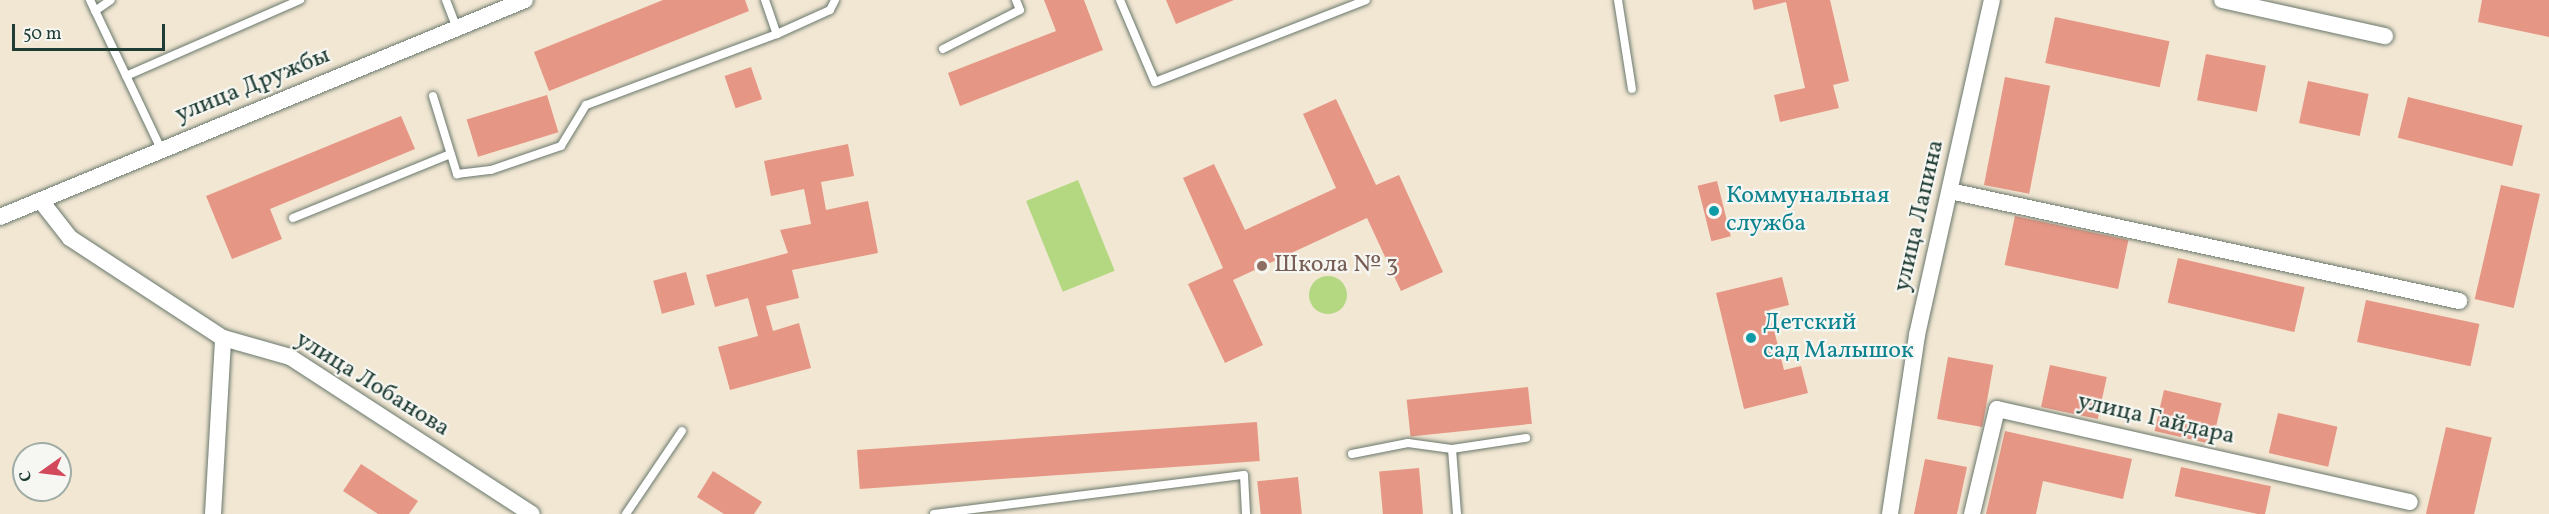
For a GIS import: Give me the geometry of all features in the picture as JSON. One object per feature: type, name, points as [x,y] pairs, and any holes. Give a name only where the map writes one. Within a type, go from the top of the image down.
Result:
[{"type":"street","name":"улица Дружбы","points":[[0,217],[524,0]]},
{"type":"street","name":"улица Лапина","points":[[1890,514],[1917,335],[1992,0]]},
{"type":"street","points":[[2222,0],[2385,36]]},
{"type":"street","points":[[1950,191],[2459,301]]},
{"type":"street","name":"улица Лобанова","points":[[41,201],[70,238],[223,338],[291,357],[532,514]]},
{"type":"street","points":[[213,514],[223,338]]},
{"type":"street","name":"улица Гайдара","points":[[1972,514],[1996,409],[2410,502]]},
{"type":"lane","points":[[90,0],[161,149]]},
{"type":"lane","points":[[95,11],[111,0]]},
{"type":"lane","points":[[126,76],[300,0]]},
{"type":"lane","points":[[446,0],[458,29]]},
{"type":"lane","points":[[765,0],[777,34]]},
{"type":"lane","points":[[433,96],[458,174],[491,170],[561,146],[586,105],[777,34],[830,10],[835,0]]},
{"type":"lane","points":[[943,49],[1020,10],[1016,0]]},
{"type":"lane","points":[[1120,0],[1155,82],[1366,0]]},
{"type":"lane","points":[[1618,0],[1632,89]]},
{"type":"lane","points":[[293,218],[451,154]]},
{"type":"lane","points":[[626,514],[682,431]]},
{"type":"lane","points":[[1352,454],[1408,443],[1452,448],[1526,438]]},
{"type":"lane","points":[[1452,448],[1457,514]]},
{"type":"lane","points":[[934,514],[1244,475],[1246,514]]},
{"type":"green space","points":[[1078,180],[1115,271],[1063,292],[1026,201]]},
{"type":"green space","points":[[1328,276],[1341,282],[1347,295],[1341,308],[1328,314],[1315,308],[1309,295],[1315,282]]},
{"type":"building","points":[[663,0],[745,0],[749,11],[549,91],[534,52]]},
{"type":"building","points":[[1044,0],[1084,0],[1103,50],[960,106],[948,73],[1056,31]]},
{"type":"building","points":[[1166,0],[1234,0],[1176,24]]},
{"type":"building","points":[[1752,0],[1830,0],[1849,81],[1833,85],[1839,108],[1780,122],[1774,95],[1805,88],[1786,2],[1754,10]]},
{"type":"building","points":[[2482,0],[2549,0],[2549,37],[2478,22]]},
{"type":"building","points":[[2055,17],[2169,41],[2160,87],[2045,63]]},
{"type":"building","points":[[2206,54],[2266,66],[2257,112],[2197,100]]},
{"type":"building","points":[[751,67],[762,99],[736,108],[725,76]]},
{"type":"building","points":[[2005,77],[2050,86],[2029,194],[1984,185]]},
{"type":"building","points":[[2308,81],[2369,94],[2360,136],[2299,123]]},
{"type":"building","points":[[547,95],[558,132],[478,157],[467,120]]},
{"type":"building","points":[[2408,97],[2522,126],[2512,166],[2398,138]]},
{"type":"building","points":[[1336,99],[1376,185],[1399,175],[1443,272],[1401,291],[1367,218],[1233,280],[1263,345],[1225,363],[1188,284],[1223,268],[1183,178],[1214,164],[1245,230],[1336,188],[1303,114]]},
{"type":"building","points":[[401,116],[415,149],[270,209],[282,239],[232,259],[206,196]]},
{"type":"building","points":[[848,144],[854,176],[821,182],[826,210],[868,201],[878,253],[792,270],[799,298],[766,306],[773,331],[799,323],[811,368],[730,390],[718,347],[758,336],[748,298],[715,307],[706,275],[788,253],[780,230],[811,224],[804,189],[771,196],[764,161]]},
{"type":"building","name":"Коммунальная служба","points":[[1717,181],[1731,236],[1711,241],[1698,186]]},
{"type":"building","points":[[2501,185],[2540,194],[2514,308],[2475,299]]},
{"type":"building","points":[[2015,216],[2128,240],[2118,289],[2005,265]]},
{"type":"building","points":[[2178,258],[2305,287],[2294,332],[2168,303]]},
{"type":"building","points":[[686,272],[695,305],[662,314],[653,281]]},
{"type":"building","name":"Детский сад Малышок","points":[[1782,277],[1789,305],[1769,310],[1784,370],[1801,366],[1808,393],[1744,409],[1716,293]]},
{"type":"building","points":[[2366,300],[2479,324],[2471,366],[2357,342]]},
{"type":"building","points":[[1948,357],[1993,365],[1982,427],[1937,419]]},
{"type":"building","points":[[2050,365],[2107,377],[2098,419],[2041,407]]},
{"type":"building","points":[[1528,387],[1532,424],[1411,437],[1407,400]]},
{"type":"building","points":[[2164,390],[2221,403],[2212,444],[2155,431]]},
{"type":"building","points":[[2278,413],[2337,427],[2328,467],[2269,453]]},
{"type":"building","points":[[1257,422],[1260,461],[860,489],[857,450]]},
{"type":"building","points":[[2446,427],[2492,438],[2474,514],[2426,514]]},
{"type":"building","points":[[2005,431],[2132,459],[2123,499],[2043,481],[2036,514],[1986,514]]},
{"type":"building","points":[[1925,459],[1967,467],[1957,514],[1914,514]]},
{"type":"building","points":[[361,464],[418,501],[409,514],[378,514],[343,491]]},
{"type":"building","points":[[2181,467],[2271,486],[2265,514],[2175,496]]},
{"type":"building","points":[[1419,468],[1423,514],[1383,514],[1379,471]]},
{"type":"building","points":[[713,471],[762,502],[754,514],[724,514],[697,497]]},
{"type":"building","points":[[1298,477],[1302,514],[1261,514],[1257,481]]},
{"type":"place","name":"Коммунальная служба","points":[[1714,211]]},
{"type":"place","name":"Школа № 3","points":[[1262,266]]},
{"type":"place","name":"Детский сад Малышок","points":[[1751,338]]}]
